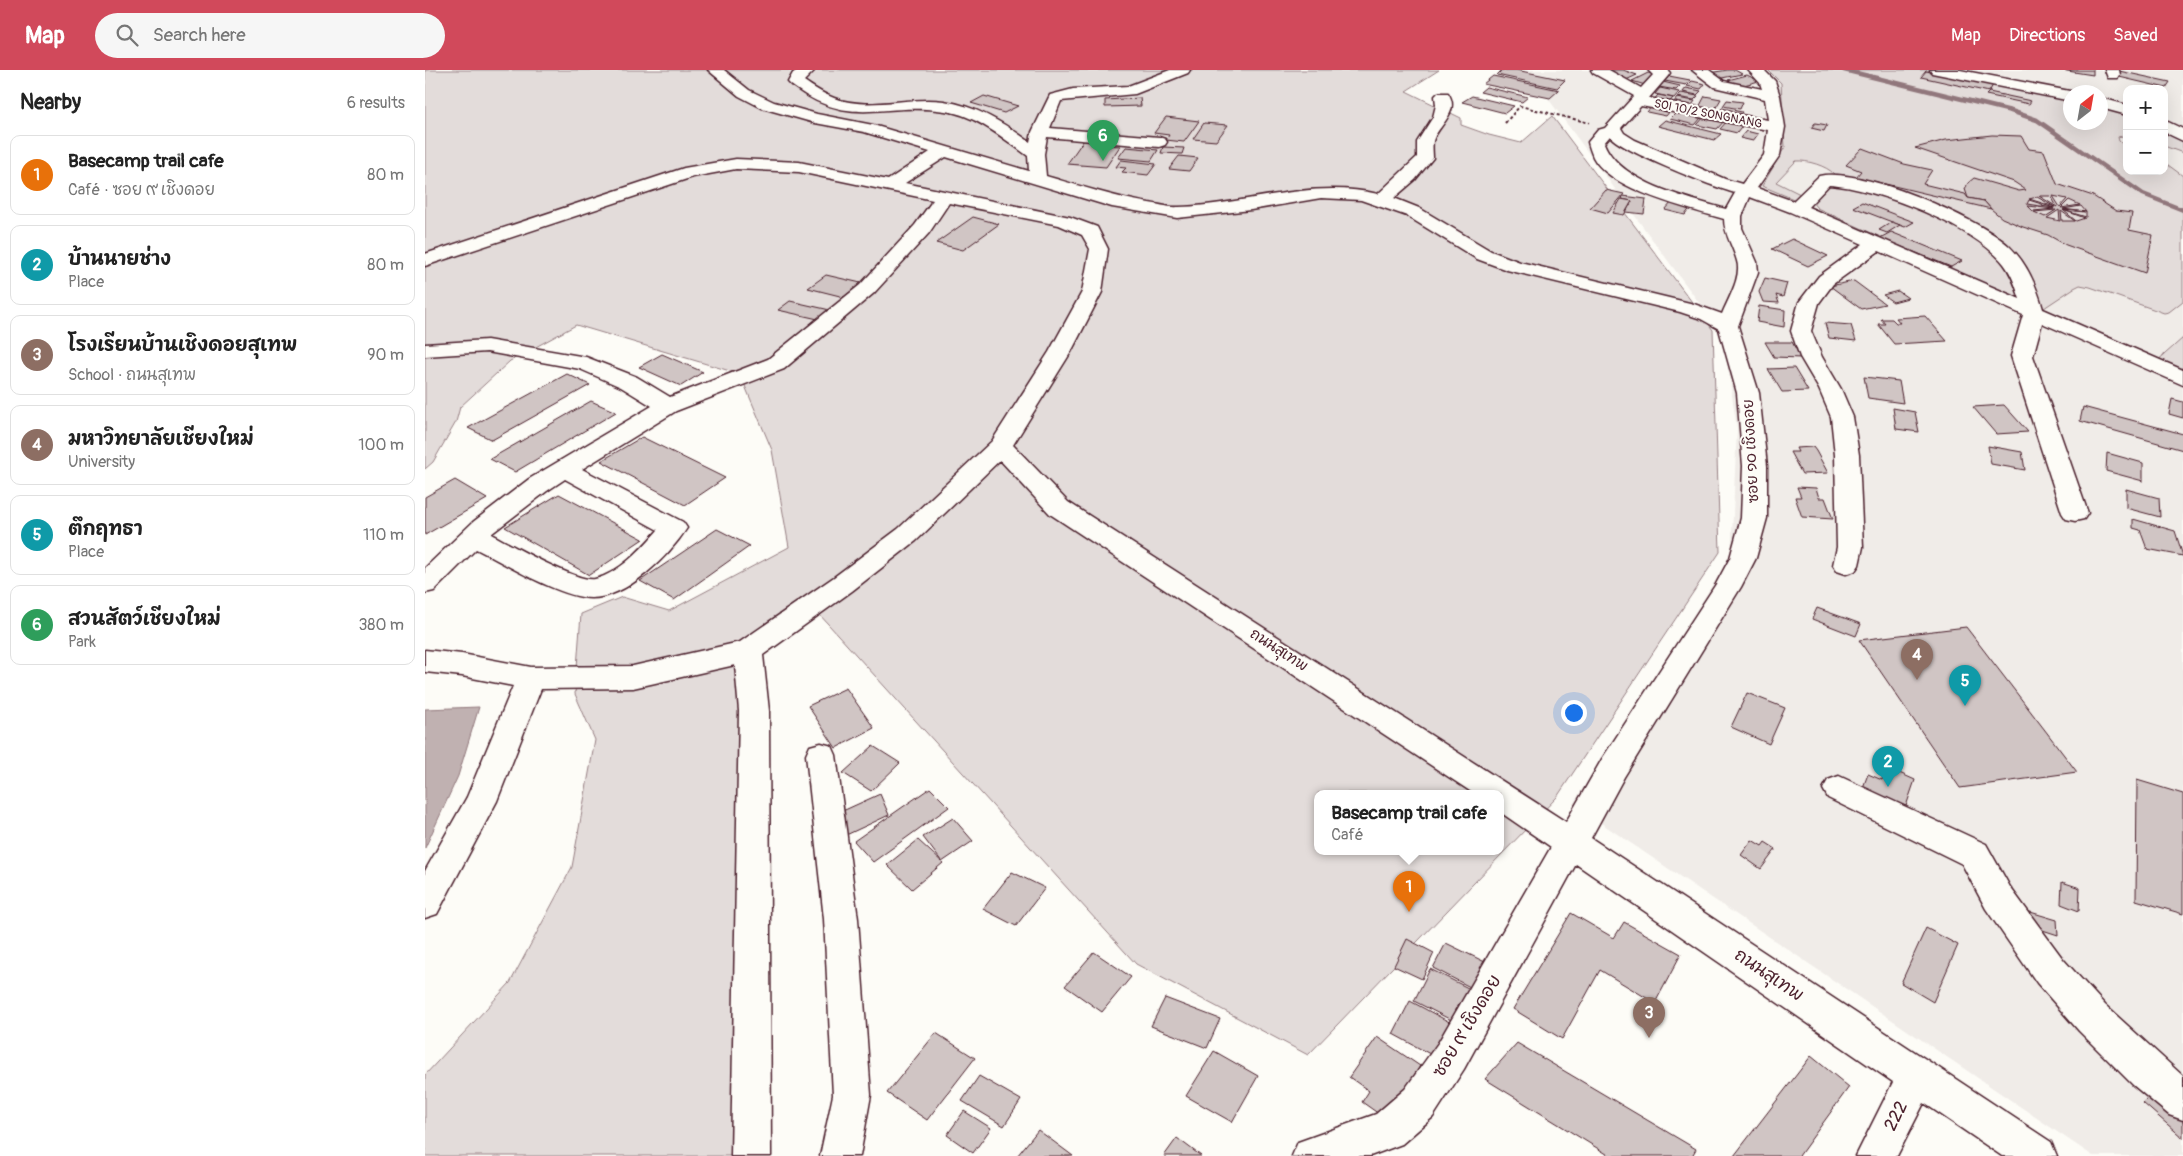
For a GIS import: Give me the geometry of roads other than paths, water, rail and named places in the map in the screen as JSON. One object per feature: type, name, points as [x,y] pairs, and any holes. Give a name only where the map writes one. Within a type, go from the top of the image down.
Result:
[{"type":"street","points":[[715,70],[744,93],[768,105],[815,118],[867,128],[1118,203],[1177,212],[1251,205],[1321,193],[1341,192],[1381,200],[1413,212],[1484,255],[1514,266],[1687,308],[1708,315],[1728,326],[1748,272],[1747,262],[1733,228],[1733,216],[1738,201],[1772,154],[1777,127],[1772,96],[1767,81],[1755,70]]},
{"type":"street","points":[[808,70],[798,76],[796,82],[809,92],[831,103],[854,107],[923,104],[970,112],[998,126],[1036,154]]},
{"type":"street","points":[[1037,179],[1038,164],[1036,154],[1040,132],[1055,98],[1069,93],[1128,91],[1144,88],[1183,70]]},
{"type":"street","name":"SOI 10/2 SONGNANG","points":[[1598,70],[1641,98],[1691,111],[1777,127]]},
{"type":"street","points":[[1655,70],[1663,73],[1613,130],[1604,133],[1595,142],[1596,148],[1608,166],[1645,188],[1733,216]]},
{"type":"street","points":[[1937,70],[2063,94]]},
{"type":"street","points":[[1691,111],[1705,74],[1729,87],[1772,96]]},
{"type":"street","points":[[1381,200],[1409,176],[1425,158],[1425,143],[1432,130],[1441,120],[1444,106],[1443,96]]},
{"type":"street","points":[[2108,105],[2123,109]]},
{"type":"street","points":[[2168,127],[2183,136]]},
{"type":"street","points":[[1613,130],[1629,143],[1652,154],[1719,183],[1769,197],[2183,378]]},
{"type":"street","points":[[1040,132],[1159,142]]},
{"type":"street","points":[[1652,154],[1667,144]]},
{"type":"street","points":[[892,184],[943,152]]},
{"type":"street","points":[[425,260],[689,172],[737,164],[799,167],[892,184],[944,197],[1064,221],[1090,231],[1099,249],[1092,292],[1060,352],[1001,446],[907,535],[843,584],[748,651],[633,677],[531,678],[461,665],[425,661]]},
{"type":"street","points":[[1795,208],[1825,180],[1846,181],[1886,192],[1931,208],[1979,233],[2001,249],[2014,263],[2026,286],[2033,314],[2021,356],[2075,513]]},
{"type":"street","points":[[425,584],[473,536],[510,505],[564,469],[668,406],[775,364],[867,289],[922,229],[944,197]]},
{"type":"street","points":[[1846,564],[1850,547],[1847,455],[1842,417],[1830,389],[1811,357],[1801,331],[1809,302],[1826,280],[1850,261],[1877,244]]},
{"type":"street","name":"ซอย ๑๐ เชิงดอย","points":[[1571,840],[1743,558],[1754,518],[1755,466],[1748,393],[1728,326]]},
{"type":"street","points":[[425,350],[487,346],[586,364],[629,382],[668,406]]},
{"type":"street","name":"ถนนสุเทพ","points":[[1001,446],[1059,508],[1493,790]]},
{"type":"street","points":[[473,536],[558,579],[591,590],[619,579],[654,552],[674,528],[564,469]]},
{"type":"street","points":[[748,651],[753,711],[751,1156]]},
{"type":"street","points":[[425,903],[481,801],[531,678]]},
{"type":"street","points":[[821,755],[841,919],[852,1095],[840,1156]]},
{"type":"street","points":[[1839,789],[1974,854],[1998,898],[2050,971],[2092,1018],[2147,1071],[2183,1101]]},
{"type":"street","name":"ถนนสุเทพ","points":[[1504,797],[1571,840],[2037,1156]]},
{"type":"street","name":"ซอย ๙ เชิงดอย","points":[[1312,1156],[1388,1130],[1419,1103],[1456,1047],[1571,840]]},
{"type":"street","name":"222","points":[[1876,1156],[1917,1076]]},
{"type":"waterway","points":[[1844,70],[2011,111],[2037,120],[2143,194],[2183,210]]},
{"type":"place","name":"สวนสัตว์เชียงใหม่","points":[[1103,161]]},
{"type":"place","name":"มหาวิทยาลัยเชียงใหม่","points":[[1917,680]]},
{"type":"place","name":"ตึกฤทธา","points":[[1965,706]]},
{"type":"place","name":"บ้านนายช่าง","points":[[1888,787]]},
{"type":"place","name":"Basecamp trail cafe","points":[[1409,912]]},
{"type":"place","name":"โรงเรียนบ้านเชิงดอยสุเทพ","points":[[1649,1038]]}]
